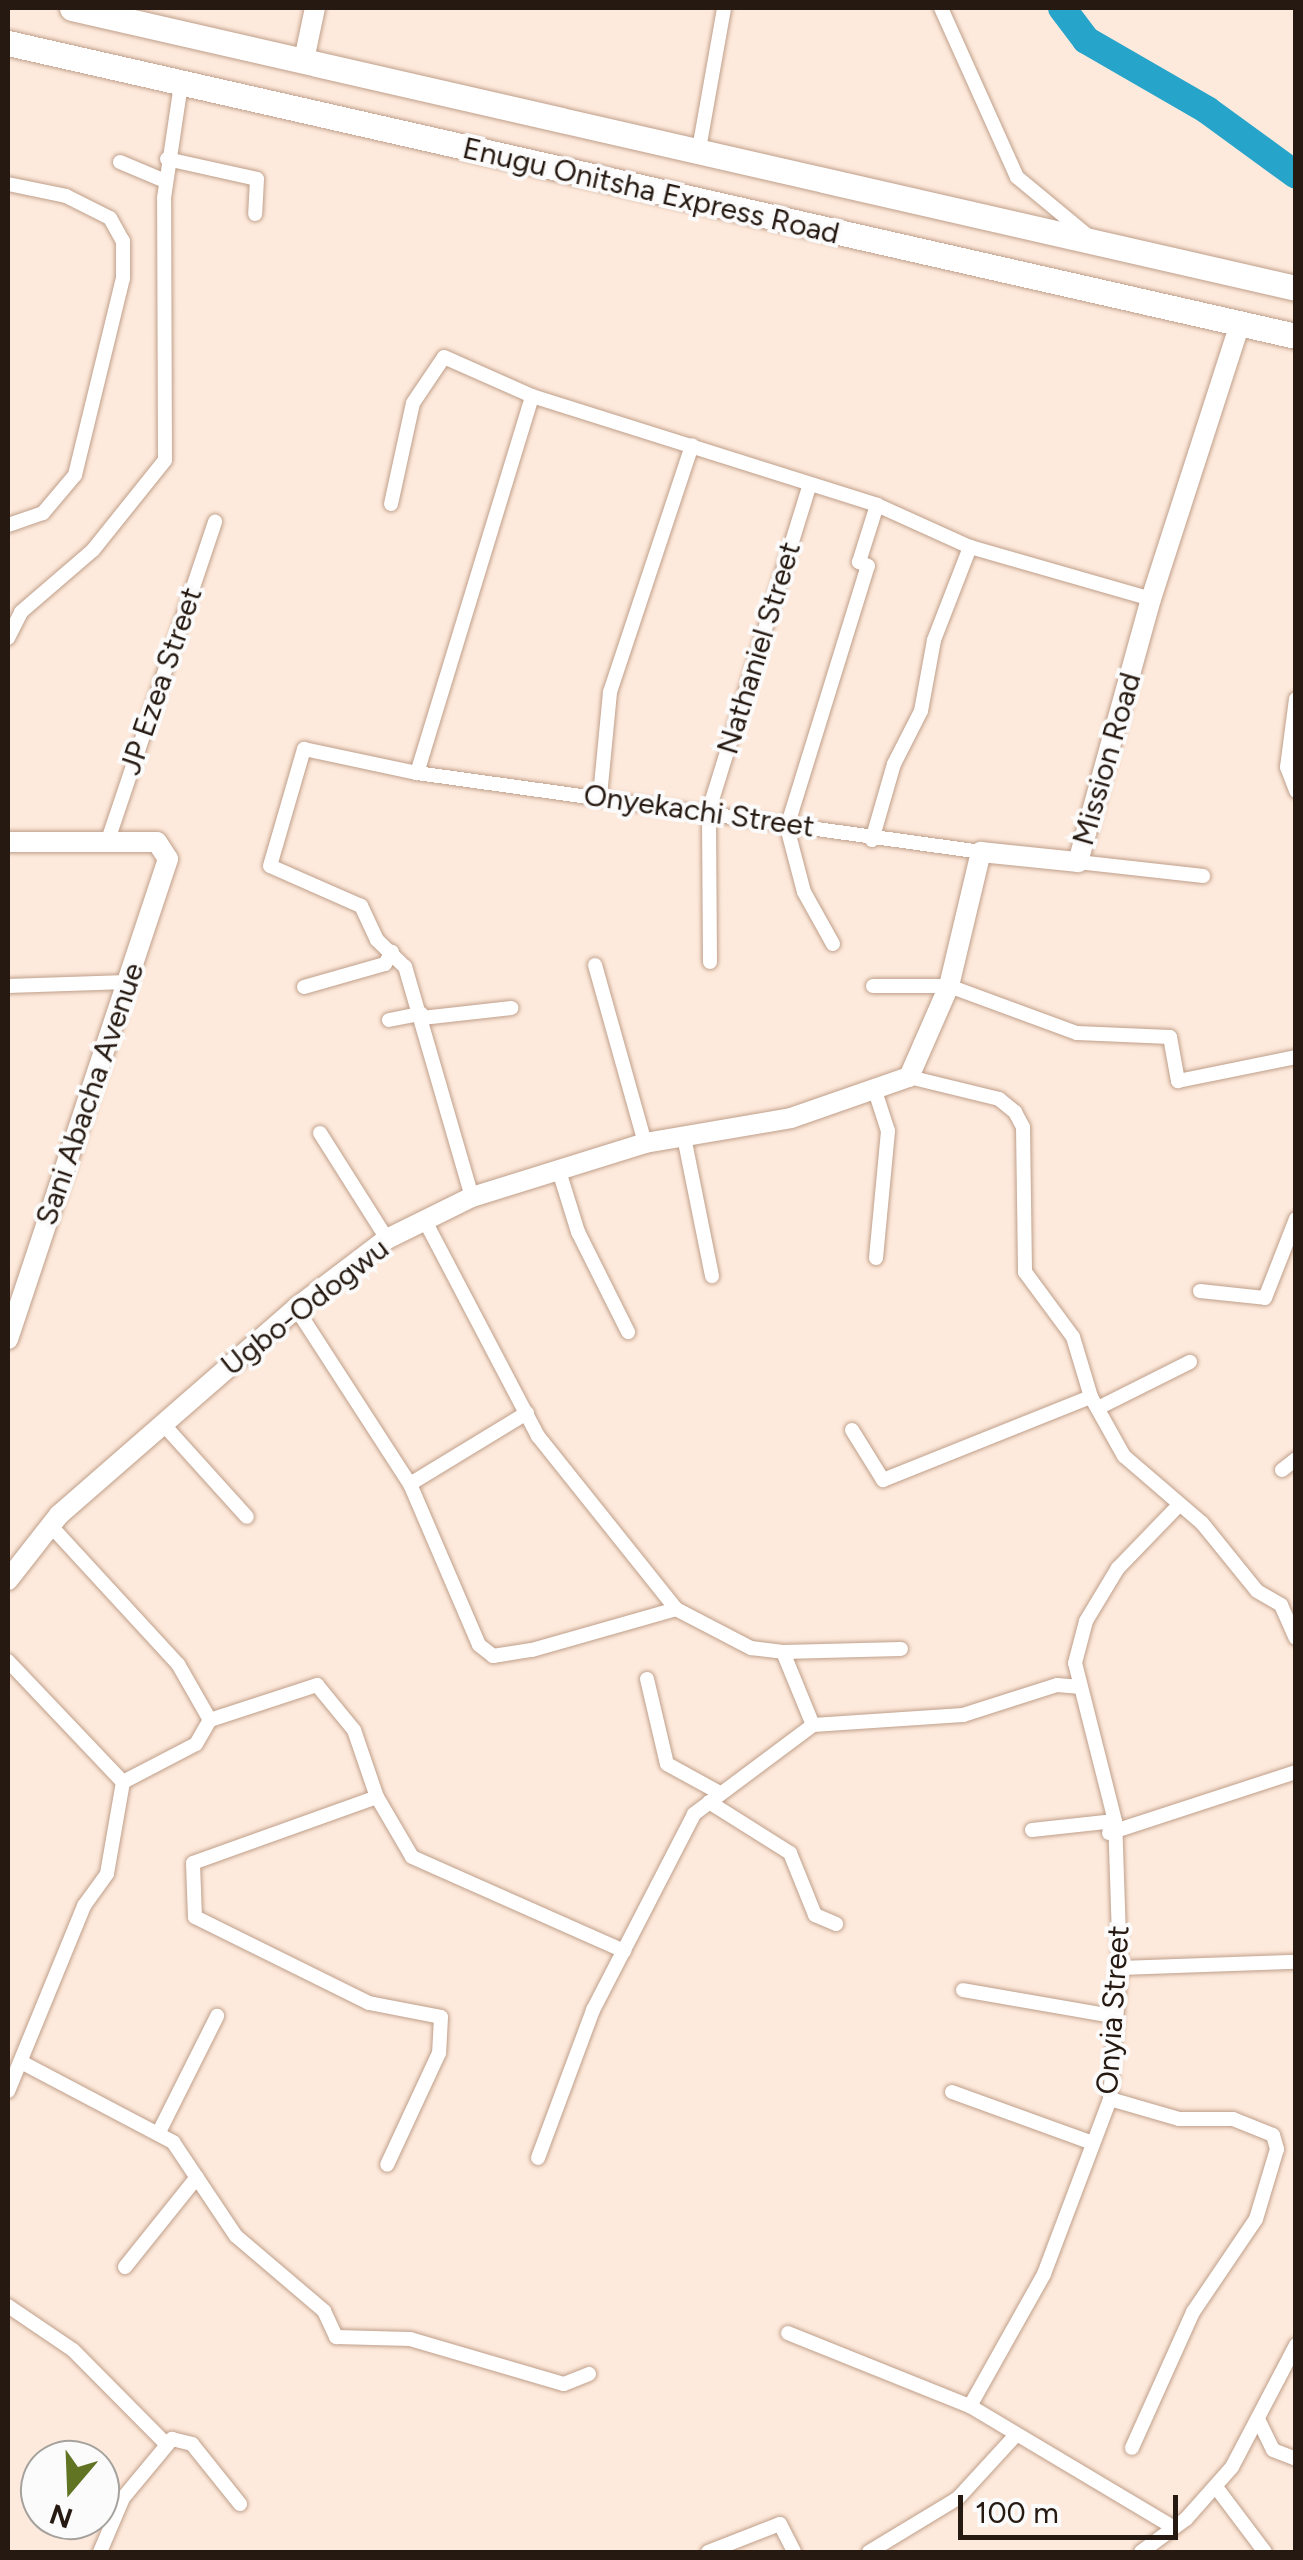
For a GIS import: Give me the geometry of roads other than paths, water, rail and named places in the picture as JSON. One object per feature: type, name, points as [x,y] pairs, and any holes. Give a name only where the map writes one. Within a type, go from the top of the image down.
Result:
[{"type":"highway","name":"Enugu Onitsha Express Road","points":[[72,8],[1296,288]]},
{"type":"highway","name":"Enugu Onitsha Express Road","points":[[8,43],[1296,336]]},
{"type":"street","points":[[304,60],[315,8]]},
{"type":"street","points":[[699,149],[724,8]]},
{"type":"street","points":[[941,8],[1018,178],[1092,240]]},
{"type":"street","points":[[8,638],[21,612],[93,550],[165,460],[165,181],[181,84]]},
{"type":"street","points":[[167,159],[257,179],[255,214]]},
{"type":"street","points":[[120,162],[165,181]]},
{"type":"street","points":[[8,184],[42,189],[110,218],[123,241],[123,278],[76,475],[53,506],[8,526]]},
{"type":"street","name":"Mission Road","points":[[981,852],[1078,862],[1151,599],[1240,324]]},
{"type":"street","points":[[391,504],[413,403],[444,357],[532,396],[876,505],[970,547],[1151,599]]},
{"type":"street","points":[[417,773],[532,396]]},
{"type":"street","points":[[600,796],[610,692],[692,445]]},
{"type":"street","name":"Nathaniel Street","points":[[710,962],[709,810],[808,486]]},
{"type":"street","points":[[833,944],[796,869],[789,822],[868,566],[859,562],[876,505]]},
{"type":"street","name":"JP Ezea Street","points":[[108,840],[214,522]]},
{"type":"street","points":[[872,840],[894,764],[922,711],[934,640],[970,547]]},
{"type":"street","points":[[1296,699],[1288,767],[1296,792]]},
{"type":"street","name":"Onyekachi Street","points":[[392,952],[361,906],[276,875],[270,854],[304,749],[417,773],[709,810],[872,840],[981,852]]},
{"type":"street","points":[[8,842],[108,840]]},
{"type":"street","name":"Sani Abacha Avenue","points":[[8,1339],[168,860],[164,848],[108,840]]},
{"type":"street","points":[[981,852],[949,986],[904,1080],[999,1099],[1015,1112],[1023,1127],[1025,1272],[1073,1337],[1095,1402],[1124,1456],[1178,1506],[1257,1591],[1289,1603],[1296,1638]]},
{"type":"street","points":[[1078,862],[1202,876]]},
{"type":"street","points":[[304,986],[386,964],[392,952],[411,978],[472,1197]]},
{"type":"street","points":[[595,965],[645,1143]]},
{"type":"street","points":[[8,986],[128,982]]},
{"type":"street","points":[[873,986],[949,986],[1076,1033],[1170,1037],[1178,1081],[1296,1057]]},
{"type":"street","points":[[389,1020],[511,1008]]},
{"type":"street","name":"Ugbo-Odogwu","points":[[8,1580],[50,1525],[296,1308],[387,1239],[472,1197],[645,1143],[876,1093],[904,1080]]},
{"type":"street","points":[[876,1093],[888,1131],[876,1258]]},
{"type":"street","points":[[320,1133],[387,1239]]},
{"type":"street","points":[[684,1137],[712,1276]]},
{"type":"street","points":[[560,1170],[578,1232],[628,1332]]},
{"type":"street","points":[[1200,1291],[1265,1298],[1296,1220]]},
{"type":"street","points":[[425,1221],[526,1414],[676,1609],[751,1648],[783,1652],[901,1649]]},
{"type":"street","points":[[296,1308],[410,1484],[454,1598],[493,1656],[676,1609]]},
{"type":"street","points":[[852,1430],[883,1480],[1095,1402],[1190,1362]]},
{"type":"street","points":[[410,1484],[526,1414]]},
{"type":"street","points":[[163,1424],[248,1517]]},
{"type":"street","points":[[1282,1470],[1296,1459]]},
{"type":"street","name":"Onyia Street","points":[[970,2406],[1044,2274],[1110,2099],[1112,2016],[1120,1968],[1112,1827],[1078,1687],[1076,1663],[1095,1603],[1178,1506]]},
{"type":"street","points":[[50,1525],[178,1664],[210,1720]]},
{"type":"street","points":[[783,1652],[813,1725]]},
{"type":"street","points":[[8,1660],[123,1782]]},
{"type":"street","points":[[647,1679],[667,1764],[790,1853],[815,1914],[836,1924]]},
{"type":"street","points":[[123,1782],[196,1744],[210,1720],[317,1685],[354,1730],[377,1797],[412,1858],[624,1950]]},
{"type":"street","points":[[538,2158],[624,1950],[684,1828],[714,1797],[813,1725],[963,1715],[1057,1686],[1078,1687]]},
{"type":"street","points":[[1032,1830],[1112,1827],[1296,1772]]},
{"type":"street","points":[[8,2091],[23,2063],[60,1960],[108,1874],[123,1782]]},
{"type":"street","points":[[377,1797],[200,1854],[193,1862],[195,1918],[368,2002],[442,2017],[439,2053],[387,2165]]},
{"type":"street","points":[[1120,1968],[1296,1962]]},
{"type":"street","points":[[963,1990],[1112,2016]]},
{"type":"street","points":[[159,2132],[217,2016]]},
{"type":"street","points":[[23,2063],[159,2132],[197,2177],[236,2236],[324,2312],[336,2336],[410,2339],[564,2384],[590,2374]]},
{"type":"street","points":[[952,2092],[1093,2143]]},
{"type":"street","points":[[1110,2099],[1179,2119],[1233,2119],[1273,2136],[1277,2149],[1256,2219],[1193,2312],[1132,2448]]},
{"type":"street","points":[[125,2267],[197,2177]]},
{"type":"street","points":[[8,2306],[84,2359],[164,2442],[192,2444],[240,2504]]},
{"type":"street","points":[[788,2333],[970,2406],[1171,2526]]},
{"type":"street","points":[[1141,2552],[1216,2486],[1258,2419],[1296,2346]]},
{"type":"street","points":[[1258,2419],[1273,2450],[1296,2459]]},
{"type":"street","points":[[868,2552],[958,2498],[1016,2435]]},
{"type":"street","points":[[100,2552],[122,2498],[164,2442]]},
{"type":"street","points":[[1216,2486],[1265,2552]]},
{"type":"street","points":[[708,2552],[780,2524],[794,2552]]},
{"type":"waterway","points":[[1062,8],[1086,40],[1207,110],[1296,175]]}]
